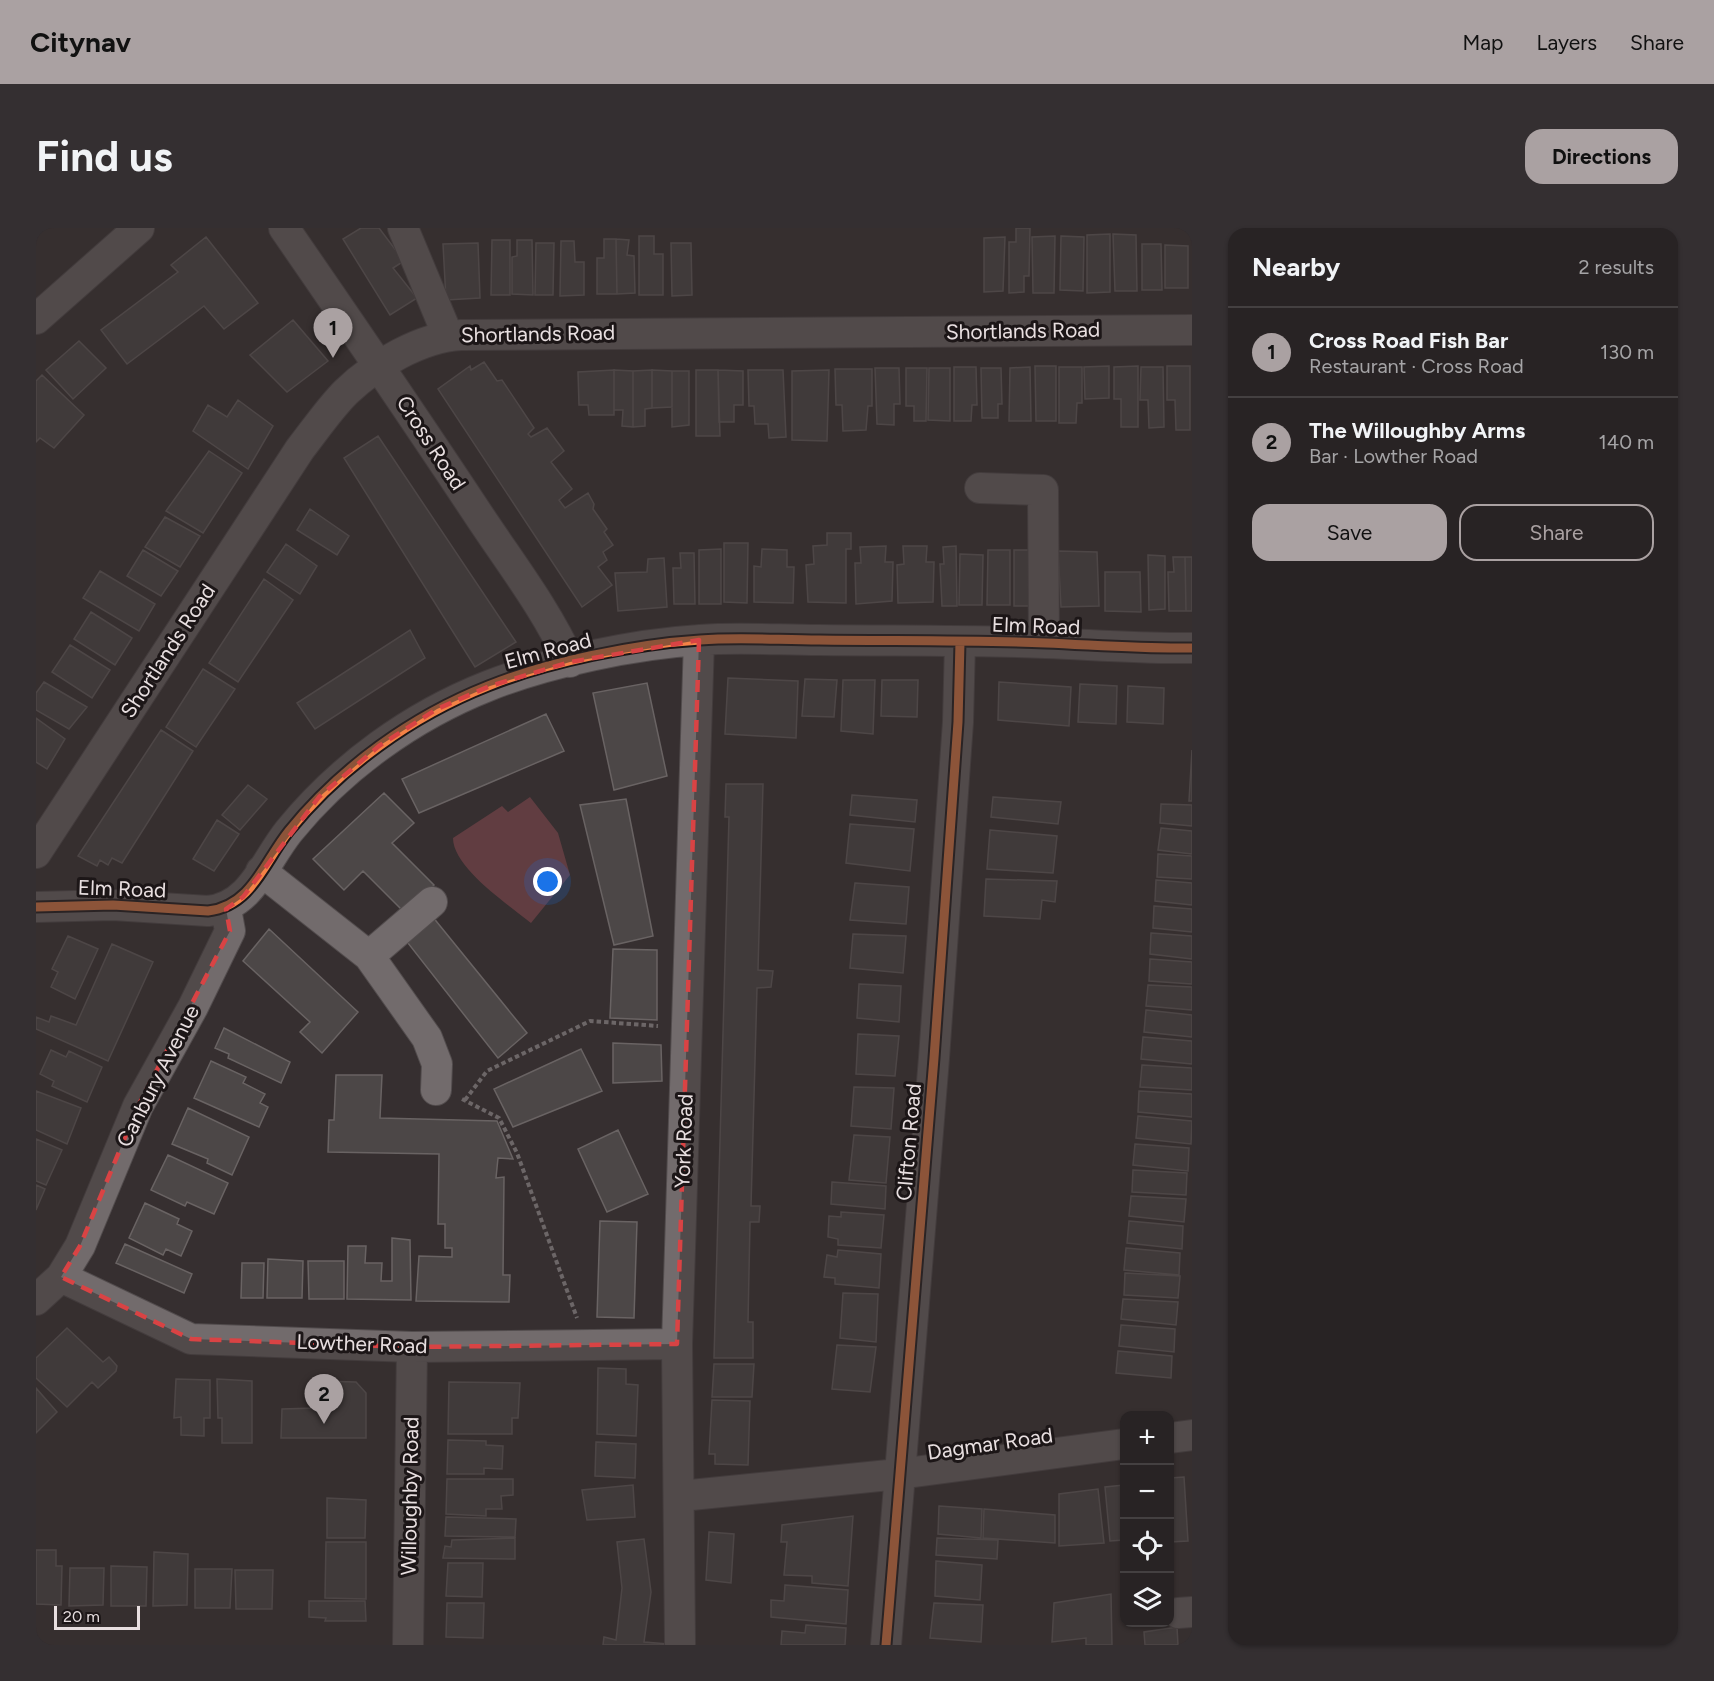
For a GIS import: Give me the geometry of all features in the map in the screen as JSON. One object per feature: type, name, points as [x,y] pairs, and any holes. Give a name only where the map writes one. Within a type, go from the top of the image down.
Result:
[{"type":"street","points":[[36,319],[139,228]]},
{"type":"street","name":"Cross Road","points":[[284,228],[381,367],[558,636],[570,662]]},
{"type":"street","points":[[403,228],[448,336]]},
{"type":"street","name":"Shortlands Road","points":[[36,853],[300,449],[345,393],[381,367],[418,346],[448,336],[578,333],[1192,330]]},
{"type":"street","points":[[980,488],[1043,490],[1044,643]]},
{"type":"street","name":"Elm Road","points":[[36,907],[64,904],[208,911],[226,909],[243,897],[288,832],[319,797],[379,746],[437,709],[490,686],[570,662],[627,650],[699,640],[1044,643],[1192,648]]},
{"type":"street","name":"York Road","points":[[680,1643],[681,1496],[677,1344],[699,640]]},
{"type":"street","name":"Clifton Road","points":[[886,1645],[937,1023],[958,722],[960,642]]},
{"type":"street","points":[[261,871],[369,956],[427,1038],[437,1064],[436,1090]]},
{"type":"street","points":[[369,956],[432,902]]},
{"type":"street","name":"Canbury Avenue","points":[[36,1300],[61,1277],[80,1246],[138,1106],[193,1007],[230,931],[226,909]]},
{"type":"street","name":"Lowther Road","points":[[61,1277],[191,1339],[412,1347],[677,1344]]},
{"type":"street","name":"Willoughby Road","points":[[408,1645],[412,1347]]},
{"type":"street","points":[[1174,1437],[1192,1435]]},
{"type":"street","name":"Dagmar Road","points":[[681,1496],[899,1474],[1120,1445]]},
{"type":"path","points":[[465,1100],[487,1071],[590,1021],[687,1028]]},
{"type":"path","points":[[436,1090],[465,1100],[500,1118],[517,1152],[587,1344]]},
{"type":"highlighted area","points":[[699,640],[677,1344],[412,1347],[191,1339],[61,1277],[80,1246],[138,1106],[230,931],[226,909],[243,897],[319,797],[379,746],[437,709],[490,686],[570,662]]},
{"type":"shaded area","points":[[530,797],[558,833],[570,875],[531,923],[472,873],[455,850],[453,838],[502,806],[508,812]]},
{"type":"building","points":[[361,228],[379,228],[404,261],[393,268],[417,298],[390,315],[343,239]]},
{"type":"building","points":[[1016,228],[1030,228],[1029,276],[1024,276],[1024,292],[1009,293],[1009,242],[1016,242]]},
{"type":"building","points":[[1110,234],[1110,292],[1087,293],[1087,235]]},
{"type":"building","points":[[1113,234],[1136,235],[1137,291],[1115,291]]},
{"type":"building","points":[[639,236],[654,236],[654,254],[663,254],[663,295],[639,295]]},
{"type":"building","points":[[1055,236],[1054,293],[1033,293],[1032,237]]},
{"type":"building","points":[[1061,236],[1084,237],[1083,291],[1060,290]]},
{"type":"building","points":[[206,237],[258,303],[224,329],[204,306],[127,364],[101,330],[178,272],[171,265]]},
{"type":"building","points":[[1005,237],[1003,291],[984,292],[984,238]]},
{"type":"building","points":[[604,239],[616,239],[617,294],[597,294],[597,258],[604,258]]},
{"type":"building","points":[[616,239],[629,240],[627,255],[634,256],[635,293],[617,294]]},
{"type":"building","points":[[492,240],[510,240],[510,295],[491,295]]},
{"type":"building","points":[[517,240],[532,240],[533,295],[512,294],[512,257],[517,256]]},
{"type":"building","points":[[561,241],[574,241],[575,262],[584,262],[584,295],[560,296]]},
{"type":"building","points":[[478,243],[480,298],[446,300],[443,244]]},
{"type":"building","points":[[536,243],[554,243],[553,295],[535,295]]},
{"type":"building","points":[[671,243],[691,243],[692,295],[672,296]]},
{"type":"building","points":[[1142,244],[1161,244],[1162,290],[1142,290]]},
{"type":"building","points":[[1165,245],[1188,246],[1188,288],[1165,288]]},
{"type":"building","points":[[293,320],[328,361],[287,392],[250,355]]},
{"type":"building","points":[[79,341],[106,368],[73,399],[46,370]]},
{"type":"building","points":[[484,362],[497,381],[502,380],[534,428],[528,434],[531,437],[547,428],[564,451],[551,462],[572,489],[559,500],[565,508],[588,493],[594,504],[593,509],[607,529],[604,532],[613,545],[603,552],[607,560],[598,567],[612,585],[582,607],[438,389],[470,366],[471,370]]},
{"type":"building","points":[[1035,366],[1056,366],[1056,421],[1036,421]]},
{"type":"building","points":[[1109,366],[1109,398],[1085,399],[1084,367]]},
{"type":"building","points":[[1138,366],[1138,427],[1121,427],[1121,399],[1114,399],[1114,367]]},
{"type":"building","points":[[1167,366],[1190,366],[1190,430],[1176,430],[1175,400],[1167,400]]},
{"type":"building","points":[[954,367],[976,367],[977,405],[972,405],[971,421],[954,421]]},
{"type":"building","points":[[1030,367],[1031,421],[1009,421],[1010,368]]},
{"type":"building","points":[[1059,367],[1082,367],[1082,403],[1077,403],[1076,423],[1059,423]]},
{"type":"building","points":[[1141,367],[1163,367],[1164,427],[1149,428],[1148,400],[1140,400]]},
{"type":"building","points":[[875,368],[899,368],[900,404],[894,404],[894,425],[877,424]]},
{"type":"building","points":[[906,368],[927,368],[926,421],[914,421],[914,406],[906,406]]},
{"type":"building","points":[[929,368],[950,368],[950,421],[928,420]]},
{"type":"building","points":[[981,368],[1001,368],[1002,404],[998,404],[998,418],[982,418]]},
{"type":"building","points":[[835,369],[872,369],[872,406],[868,406],[866,430],[843,431],[842,405],[836,405]]},
{"type":"building","points":[[614,370],[614,415],[589,415],[588,405],[579,405],[578,372]]},
{"type":"building","points":[[614,370],[633,371],[633,427],[622,426],[623,410],[614,410]]},
{"type":"building","points":[[652,370],[652,408],[645,409],[645,426],[633,427],[633,371]]},
{"type":"building","points":[[652,370],[672,371],[672,407],[652,408]]},
{"type":"building","points":[[696,370],[718,370],[720,436],[696,436]]},
{"type":"building","points":[[718,370],[743,371],[743,405],[734,405],[734,422],[719,422]]},
{"type":"building","points":[[748,370],[783,370],[786,437],[769,438],[768,424],[755,424],[754,406],[749,406]]},
{"type":"building","points":[[829,370],[827,441],[792,440],[792,371]]},
{"type":"building","points":[[672,371],[689,371],[689,425],[672,427]]},
{"type":"building","points":[[42,375],[84,415],[54,448],[40,438],[36,442],[36,381]]},
{"type":"building","points":[[238,400],[273,426],[248,469],[193,431],[208,405],[227,417]]},
{"type":"building","points":[[378,436],[516,642],[475,667],[344,458]]},
{"type":"building","points":[[209,451],[242,473],[203,533],[166,511]]},
{"type":"building","points":[[310,509],[349,536],[337,555],[297,530]]},
{"type":"building","points":[[165,517],[200,536],[180,567],[145,547]]},
{"type":"building","points":[[827,533],[851,533],[851,549],[846,549],[846,603],[808,602],[806,565],[814,564],[813,546],[827,545]]},
{"type":"building","points":[[724,543],[748,543],[747,603],[724,602]]},
{"type":"building","points":[[286,544],[317,566],[300,594],[267,572]]},
{"type":"building","points":[[886,546],[885,562],[893,562],[892,601],[856,604],[855,563],[861,563],[860,547]]},
{"type":"building","points":[[903,546],[927,546],[926,562],[934,562],[933,602],[898,603],[897,565],[904,564]]},
{"type":"building","points":[[956,546],[957,606],[942,606],[940,564],[944,564],[943,547]]},
{"type":"building","points":[[721,549],[721,604],[699,604],[699,550]]},
{"type":"building","points":[[762,549],[787,550],[787,567],[794,567],[793,603],[754,602],[754,566],[761,567]]},
{"type":"building","points":[[143,550],[178,571],[161,596],[127,576]]},
{"type":"building","points":[[988,550],[1010,550],[1010,605],[987,605]]},
{"type":"building","points":[[1014,550],[1038,550],[1038,606],[1014,606]]},
{"type":"building","points":[[1058,551],[1097,552],[1099,606],[1061,607]]},
{"type":"building","points":[[680,553],[694,553],[695,604],[674,604],[673,568],[681,568]]},
{"type":"building","points":[[960,554],[983,555],[982,605],[959,605]]},
{"type":"building","points":[[1148,555],[1165,556],[1165,609],[1149,610]]},
{"type":"building","points":[[1173,557],[1185,557],[1186,611],[1169,611],[1168,572],[1174,572]]},
{"type":"building","points":[[1185,557],[1192,557],[1192,611],[1186,611]]},
{"type":"building","points":[[664,558],[667,607],[618,611],[615,573],[647,572],[648,559]]},
{"type":"building","points":[[100,571],[155,604],[139,631],[83,598]]},
{"type":"building","points":[[1105,572],[1140,572],[1141,612],[1105,611]]},
{"type":"building","points":[[264,579],[293,600],[238,682],[209,663]]},
{"type":"building","points":[[91,612],[132,638],[115,665],[74,639]]},
{"type":"building","points":[[410,630],[425,658],[315,729],[297,703]]},
{"type":"building","points":[[70,645],[110,670],[92,698],[52,672]]},
{"type":"building","points":[[203,669],[235,689],[196,747],[166,727]]},
{"type":"building","points":[[728,678],[798,681],[796,738],[725,734]]},
{"type":"building","points":[[805,679],[837,680],[834,717],[802,716]]},
{"type":"building","points":[[843,680],[875,680],[873,734],[841,731]]},
{"type":"building","points":[[882,680],[918,680],[917,717],[881,716]]},
{"type":"building","points":[[44,682],[87,707],[69,729],[36,710],[36,693]]},
{"type":"building","points":[[999,682],[1071,687],[1069,726],[998,720]]},
{"type":"building","points":[[647,683],[667,776],[614,790],[593,693]]},
{"type":"building","points":[[1080,684],[1117,686],[1116,724],[1078,722]]},
{"type":"building","points":[[1128,686],[1164,688],[1163,724],[1127,722]]},
{"type":"building","points":[[546,714],[564,751],[419,813],[402,779]]},
{"type":"building","points":[[36,718],[65,739],[47,769],[36,762]]},
{"type":"building","points":[[161,730],[193,751],[122,863],[112,858],[108,865],[100,860],[97,866],[78,856]]},
{"type":"building","points":[[1192,750],[1192,801],[1189,801]]},
{"type":"building","points":[[726,784],[763,784],[758,970],[773,971],[771,987],[757,988],[751,1206],[760,1206],[759,1222],[750,1222],[748,1322],[753,1322],[753,1358],[714,1358],[729,817],[725,817]]},
{"type":"building","points":[[248,785],[267,799],[240,830],[222,815]]},
{"type":"building","points":[[384,793],[414,823],[392,843],[434,885],[405,913],[363,871],[344,890],[313,859]]},
{"type":"building","points":[[852,795],[917,800],[915,822],[850,815]]},
{"type":"building","points":[[993,797],[1061,802],[1058,824],[991,817]]},
{"type":"building","points":[[626,799],[653,936],[614,945],[580,805]]},
{"type":"building","points":[[1161,804],[1192,805],[1192,826],[1160,823]]},
{"type":"building","points":[[217,820],[239,834],[214,871],[193,859]]},
{"type":"building","points":[[850,824],[914,829],[910,871],[846,863]]},
{"type":"building","points":[[1161,828],[1192,831],[1192,854],[1158,850]]},
{"type":"building","points":[[990,830],[1057,836],[1053,873],[987,869]]},
{"type":"building","points":[[1158,854],[1192,856],[1192,879],[1157,877]]},
{"type":"building","points":[[986,879],[1057,881],[1055,902],[1042,900],[1040,919],[984,916]]},
{"type":"building","points":[[1156,880],[1192,883],[1192,905],[1155,901]]},
{"type":"building","points":[[855,883],[909,887],[906,924],[850,920]]},
{"type":"building","points":[[1154,906],[1192,909],[1192,932],[1153,928]]},
{"type":"building","points":[[432,916],[527,1033],[498,1058],[404,938]]},
{"type":"building","points":[[269,929],[358,1012],[322,1053],[300,1032],[310,1022],[243,961]]},
{"type":"building","points":[[1151,933],[1192,936],[1192,959],[1150,954]]},
{"type":"building","points":[[853,934],[906,936],[903,973],[850,968]]},
{"type":"building","points":[[68,936],[98,949],[75,999],[51,987],[58,972],[52,969]]},
{"type":"building","points":[[112,944],[153,962],[108,1061],[36,1029],[36,1017],[49,1022],[51,1016],[76,1025]]},
{"type":"building","points":[[613,949],[657,950],[657,1020],[610,1018]]},
{"type":"building","points":[[1150,959],[1192,962],[1192,984],[1149,981]]},
{"type":"building","points":[[859,984],[901,986],[899,1022],[857,1018]]},
{"type":"building","points":[[1148,985],[1192,987],[1192,1010],[1146,1006]]},
{"type":"building","points":[[1146,1010],[1192,1015],[1192,1037],[1144,1032]]},
{"type":"building","points":[[224,1028],[290,1062],[281,1083],[228,1058],[229,1054],[215,1048]]},
{"type":"building","points":[[858,1034],[899,1036],[895,1076],[856,1074]]},
{"type":"building","points":[[1143,1037],[1192,1041],[1192,1064],[1141,1059]]},
{"type":"building","points":[[613,1043],[661,1045],[662,1081],[613,1083]]},
{"type":"building","points":[[581,1049],[602,1091],[513,1127],[494,1089]]},
{"type":"building","points":[[51,1050],[66,1057],[69,1051],[102,1067],[87,1102],[52,1086],[54,1081],[40,1074]]},
{"type":"building","points":[[211,1061],[246,1077],[243,1083],[265,1094],[260,1103],[268,1107],[259,1127],[194,1098]]},
{"type":"building","points":[[1142,1065],[1192,1068],[1192,1090],[1140,1087]]},
{"type":"building","points":[[336,1075],[382,1075],[380,1118],[497,1121],[513,1159],[498,1158],[496,1178],[504,1177],[503,1275],[510,1275],[509,1302],[416,1301],[419,1256],[452,1257],[452,1248],[445,1248],[445,1224],[438,1224],[439,1154],[328,1152],[329,1120],[334,1120]]},
{"type":"building","points":[[854,1087],[894,1088],[891,1129],[851,1126]]},
{"type":"building","points":[[36,1091],[81,1108],[67,1144],[36,1130]]},
{"type":"building","points":[[1139,1091],[1192,1094],[1192,1117],[1138,1112]]},
{"type":"building","points":[[188,1108],[249,1137],[232,1175],[207,1163],[208,1159],[172,1144]]},
{"type":"building","points":[[1138,1116],[1192,1121],[1191,1144],[1136,1138]]},
{"type":"building","points":[[618,1130],[648,1194],[607,1212],[578,1149]]},
{"type":"building","points":[[854,1135],[890,1137],[886,1183],[849,1180]]},
{"type":"building","points":[[36,1139],[62,1150],[46,1185],[36,1181]]},
{"type":"building","points":[[1135,1144],[1189,1148],[1188,1171],[1133,1165]]},
{"type":"building","points":[[168,1155],[228,1183],[214,1214],[187,1202],[185,1206],[151,1190]]},
{"type":"building","points":[[1133,1170],[1187,1173],[1186,1195],[1132,1192]]},
{"type":"building","points":[[832,1182],[886,1186],[885,1209],[831,1204]]},
{"type":"building","points":[[36,1185],[45,1189],[36,1210]]},
{"type":"building","points":[[1131,1196],[1186,1199],[1184,1222],[1129,1216]]},
{"type":"building","points":[[145,1203],[179,1219],[177,1224],[192,1231],[181,1256],[166,1249],[163,1255],[129,1238]]},
{"type":"building","points":[[841,1212],[884,1215],[881,1248],[838,1245],[838,1239],[828,1237],[829,1216],[841,1217]]},
{"type":"building","points":[[600,1221],[637,1222],[634,1318],[597,1317]]},
{"type":"building","points":[[1129,1221],[1183,1226],[1182,1249],[1127,1243]]},
{"type":"building","points":[[392,1238],[410,1240],[411,1300],[347,1299],[348,1246],[366,1246],[365,1263],[382,1263],[381,1281],[392,1281]]},
{"type":"building","points":[[125,1244],[192,1274],[184,1293],[116,1263]]},
{"type":"building","points":[[1126,1248],[1180,1253],[1179,1275],[1124,1270]]},
{"type":"building","points":[[838,1250],[881,1254],[879,1288],[835,1284],[835,1278],[824,1277],[827,1255],[837,1257]]},
{"type":"building","points":[[268,1259],[303,1261],[302,1298],[267,1298]]},
{"type":"building","points":[[308,1261],[344,1261],[344,1299],[309,1299]]},
{"type":"building","points":[[242,1263],[264,1263],[263,1298],[241,1298]]},
{"type":"building","points":[[1125,1273],[1180,1276],[1178,1298],[1124,1295]]},
{"type":"building","points":[[843,1293],[878,1294],[876,1342],[840,1338]]},
{"type":"building","points":[[1123,1299],[1178,1302],[1176,1325],[1121,1319]]},
{"type":"building","points":[[1121,1325],[1175,1329],[1174,1352],[1119,1346]]},
{"type":"building","points":[[67,1328],[103,1362],[109,1357],[117,1366],[116,1371],[98,1388],[92,1382],[67,1407],[36,1378],[36,1358]]},
{"type":"building","points":[[837,1345],[876,1347],[870,1392],[832,1389]]},
{"type":"building","points":[[1118,1351],[1172,1356],[1171,1378],[1116,1373]]},
{"type":"building","points":[[714,1364],[754,1364],[752,1397],[712,1397]]},
{"type":"building","points":[[598,1368],[626,1369],[626,1384],[638,1385],[636,1436],[597,1434]]},
{"type":"building","points":[[176,1379],[210,1380],[210,1418],[204,1418],[204,1436],[181,1435],[181,1417],[174,1418]]},
{"type":"building","points":[[217,1379],[252,1381],[252,1443],[222,1443],[222,1418],[218,1418]]},
{"type":"building","points":[[318,1381],[356,1382],[366,1393],[366,1438],[281,1438],[282,1409],[316,1408]]},
{"type":"building","points":[[449,1382],[520,1383],[518,1418],[512,1418],[512,1434],[448,1434]]},
{"type":"building","points":[[36,1388],[57,1412],[36,1433]]},
{"type":"building","points":[[712,1400],[750,1401],[748,1465],[715,1464],[715,1454],[709,1454]]},
{"type":"building","points":[[448,1440],[486,1441],[486,1445],[503,1446],[502,1469],[484,1468],[484,1474],[447,1474]]},
{"type":"building","points":[[596,1442],[636,1444],[635,1478],[595,1476]]},
{"type":"building","points":[[1184,1477],[1188,1541],[1174,1542],[1174,1478]]},
{"type":"building","points":[[447,1479],[513,1479],[513,1495],[501,1496],[502,1509],[486,1509],[486,1516],[446,1514]]},
{"type":"building","points":[[633,1485],[635,1517],[587,1520],[582,1490]]},
{"type":"building","points":[[1120,1485],[1120,1540],[1110,1541],[1105,1487]]},
{"type":"building","points":[[1098,1489],[1104,1543],[1059,1546],[1059,1494]]},
{"type":"building","points":[[327,1498],[366,1500],[365,1538],[327,1538]]},
{"type":"building","points":[[939,1506],[982,1509],[981,1538],[938,1534]]},
{"type":"building","points":[[984,1509],[1055,1515],[1055,1543],[983,1538]]},
{"type":"building","points":[[853,1516],[848,1586],[812,1583],[812,1576],[784,1575],[787,1542],[781,1542],[782,1525]]},
{"type":"building","points":[[446,1517],[516,1519],[515,1537],[445,1536]]},
{"type":"building","points":[[709,1532],[734,1534],[731,1583],[706,1580]]},
{"type":"building","points":[[515,1538],[515,1559],[443,1558],[445,1546],[451,1547],[452,1540]]},
{"type":"building","points":[[937,1538],[998,1540],[997,1559],[936,1555]]},
{"type":"building","points":[[644,1539],[651,1592],[644,1642],[681,1645],[603,1645],[604,1637],[616,1640],[622,1588],[617,1542]]},
{"type":"building","points":[[326,1542],[366,1542],[366,1599],[325,1598]]},
{"type":"building","points":[[36,1550],[56,1550],[56,1566],[62,1566],[61,1605],[36,1604]]},
{"type":"building","points":[[154,1552],[188,1554],[187,1605],[153,1606]]},
{"type":"building","points":[[936,1561],[982,1565],[980,1600],[935,1596]]},
{"type":"building","points":[[448,1563],[483,1563],[482,1597],[446,1596]]},
{"type":"building","points":[[111,1566],[147,1567],[146,1606],[111,1606]]},
{"type":"building","points":[[70,1568],[104,1568],[103,1605],[69,1606]]},
{"type":"building","points":[[195,1569],[232,1569],[230,1608],[195,1608]]},
{"type":"building","points":[[235,1570],[273,1570],[272,1609],[236,1609]]},
{"type":"building","points":[[785,1585],[848,1590],[846,1624],[771,1617],[771,1600],[784,1601]]},
{"type":"building","points":[[1111,1594],[1112,1645],[1086,1645],[1086,1638],[1052,1642],[1054,1603]]},
{"type":"building","points":[[309,1601],[365,1601],[366,1621],[325,1621],[326,1618],[309,1617]]},
{"type":"building","points":[[447,1603],[484,1603],[483,1638],[446,1637]]},
{"type":"building","points":[[934,1603],[983,1605],[981,1642],[930,1638]]},
{"type":"building","points":[[806,1625],[846,1628],[845,1645],[781,1645],[782,1631],[805,1633]]},
{"type":"building","points":[[1177,1627],[1178,1645],[1145,1645],[1144,1632]]},
{"type":"cycle path","points":[[36,907],[113,905],[208,911],[236,901],[256,881],[280,843],[309,808],[331,786],[379,746],[405,728],[460,698],[512,677],[564,662],[620,650],[675,642],[729,639],[989,641],[1192,648]]},
{"type":"cycle path","points":[[886,1645],[934,1058],[958,722],[960,642]]},
{"type":"place","name":"Cross Road Fish Bar","points":[[333,358]]},
{"type":"place","name":"The Willoughby Arms","points":[[324,1424]]}]
